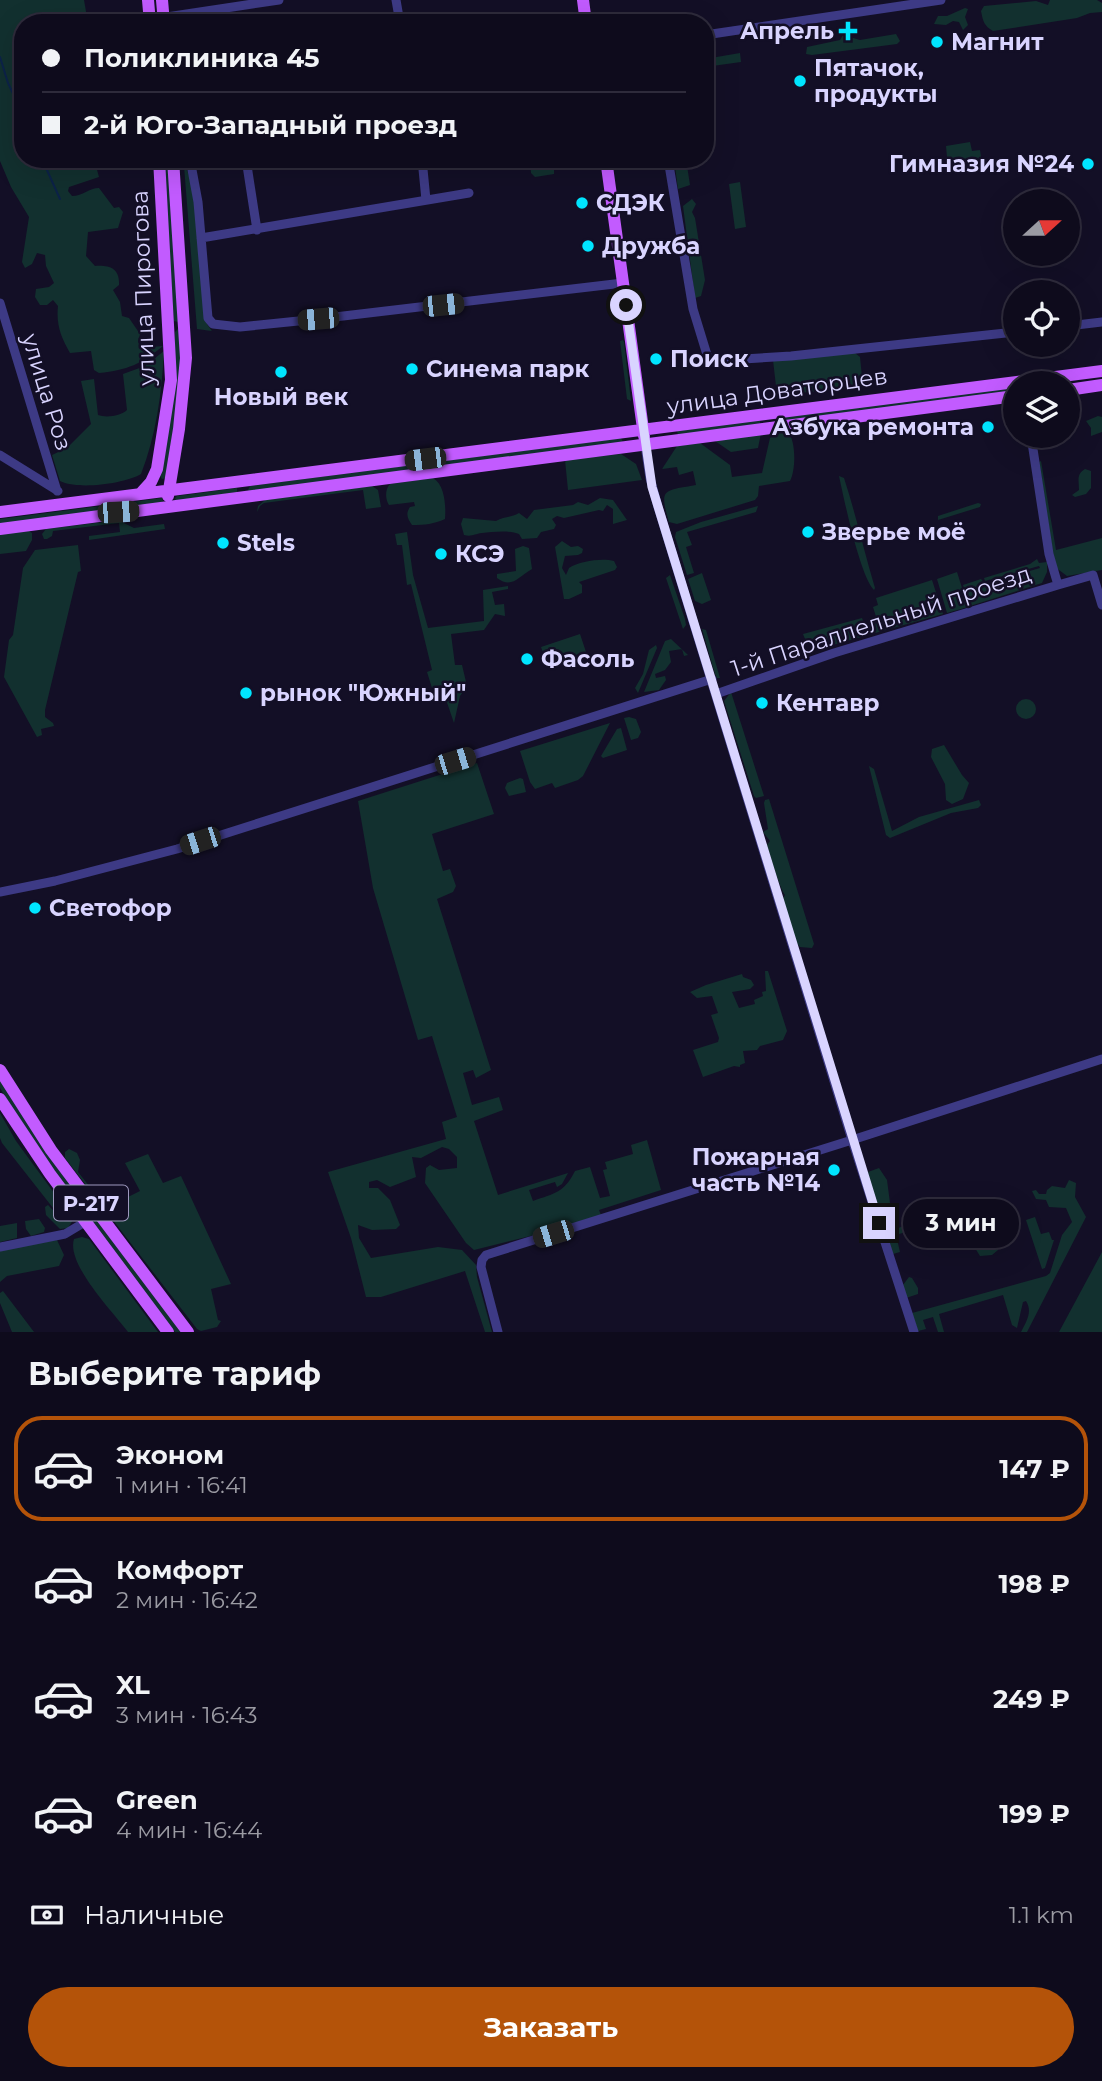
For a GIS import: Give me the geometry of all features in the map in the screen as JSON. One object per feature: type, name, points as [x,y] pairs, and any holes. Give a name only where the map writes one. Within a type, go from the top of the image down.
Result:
[{"type":"main road","name":"улица Пирогова","points":[[141,493],[151,482],[157,469],[171,380],[160,168]]},
{"type":"main road","name":"улица Пирогова","points":[[169,506],[168,490],[184,389],[185,326],[173,168]]},
{"type":"main road","points":[[607,168],[645,445]]},
{"type":"main road","points":[[169,328],[185,326]]},
{"type":"main road","name":"улица Доваторцев","points":[[1080,374],[1102,371]]},
{"type":"main road","name":"улица Доваторцев","points":[[0,512],[59,497],[168,490],[1003,385]]},
{"type":"main road","points":[[1080,388],[1102,385]]},
{"type":"main road","name":"улица Доваторцев","points":[[0,529],[1003,398]]},
{"type":"main road","name":"Р-217","points":[[0,1070],[59,1161],[188,1332]]},
{"type":"main road","name":"Р-217","points":[[0,1099],[16,1126],[85,1222],[168,1332]]},
{"type":"street","points":[[198,14],[279,0]]},
{"type":"street","points":[[714,34],[942,0]]},
{"type":"street","points":[[191,168],[208,318],[213,324],[240,327],[623,283]]},
{"type":"street","points":[[247,168],[257,230]]},
{"type":"street","points":[[423,168],[426,200]]},
{"type":"street","points":[[670,168],[693,309],[711,361],[833,352],[1003,333]]},
{"type":"street","points":[[201,238],[469,193]]},
{"type":"street","name":"улица Роз","points":[[0,303],[59,497]]},
{"type":"street","points":[[1080,325],[1102,322]]},
{"type":"street","points":[[645,445],[652,487],[852,1140],[914,1332]]},
{"type":"street","points":[[1033,448],[1051,562],[1058,585]]},
{"type":"street","points":[[0,455],[59,497]]},
{"type":"street","name":"1-й Параллельный проезд","points":[[716,694],[834,653],[1093,575],[1102,605]]},
{"type":"street","name":"1-й Параллельный проезд","points":[[0,892],[55,881],[177,849],[712,679]]},
{"type":"street","points":[[498,1332],[481,1267],[486,1255],[1102,1059]]},
{"type":"street","points":[[0,1247],[65,1234],[85,1222]]},
{"type":"green space","points":[[0,0],[84,0],[86,14],[14,14],[14,168],[96,168],[99,177],[69,187],[68,191],[72,196],[76,196],[99,188],[114,208],[119,207],[123,212],[118,228],[88,232],[86,256],[95,266],[105,266],[116,271],[119,285],[113,290],[120,302],[122,316],[129,318],[140,334],[138,342],[141,348],[163,346],[141,362],[99,373],[94,370],[91,351],[70,353],[60,331],[58,306],[53,300],[47,305],[40,305],[35,297],[36,289],[49,287],[54,283],[46,266],[45,255],[37,253],[32,264],[25,268],[22,262],[29,217],[11,187],[0,161]]},
{"type":"green space","points":[[1050,0],[1097,0],[1102,3],[1102,12],[993,31],[984,23],[981,11],[984,6],[1036,1],[1048,5]]},
{"type":"green space","points":[[968,9],[965,17],[968,25],[963,30],[959,22],[934,24],[938,16],[947,16]]},
{"type":"green space","points":[[896,34],[900,41],[897,44],[806,54],[807,47],[840,40],[843,35],[860,40]]},
{"type":"green space","points":[[740,53],[741,62],[714,66],[714,57]]},
{"type":"green space","points":[[970,142],[972,151],[980,150],[982,163],[948,168],[946,146]]},
{"type":"green space","points":[[163,168],[169,168],[178,322],[174,321]]},
{"type":"green space","points":[[184,168],[194,193],[198,216],[207,324],[212,331],[197,329]]},
{"type":"green space","points":[[531,168],[554,168],[554,174],[535,177]]},
{"type":"green space","points":[[675,168],[687,168],[690,185],[678,189]]},
{"type":"green space","points":[[740,182],[746,227],[735,229],[729,184]]},
{"type":"green space","points":[[692,199],[696,204],[692,212],[705,280],[701,296],[695,298],[683,206]]},
{"type":"green space","points":[[178,329],[183,361],[166,478],[162,479],[160,476],[175,361],[175,332]]},
{"type":"green space","points":[[623,340],[631,401],[627,399],[620,341]]},
{"type":"green space","points":[[164,351],[157,414],[151,445],[141,474],[124,481],[100,485],[77,485],[60,481],[52,455],[67,448],[91,424],[81,381],[94,379],[98,415],[121,414],[127,410],[123,374],[145,366]]},
{"type":"green space","points":[[855,353],[860,357],[863,387],[777,395],[773,360]]},
{"type":"green space","points":[[1003,388],[1003,394],[784,421],[784,417]]},
{"type":"green space","points":[[1102,417],[1102,432],[1091,436],[1091,428],[1086,421]]},
{"type":"green space","points":[[760,420],[760,424],[678,435],[677,431]]},
{"type":"green space","points":[[788,432],[793,442],[794,456],[790,481],[759,486],[755,500],[677,524],[669,522],[664,503],[666,493],[696,485],[693,471],[679,475],[677,467],[662,469],[677,446],[700,443],[730,465],[732,477],[762,473],[770,438],[775,433]]},
{"type":"green space","points":[[761,433],[758,448],[731,452],[715,441]]},
{"type":"green space","points":[[621,438],[623,442],[249,492],[248,490],[250,486]]},
{"type":"green space","points":[[621,454],[636,464],[642,480],[568,490],[565,460]]},
{"type":"green space","points":[[1041,461],[1056,550],[1102,538],[1102,570],[1067,576],[1055,567],[1039,462]]},
{"type":"green space","points":[[1085,469],[1091,471],[1091,488],[1086,494],[1075,497],[1072,495],[1079,490],[1079,475]]},
{"type":"green space","points":[[839,476],[844,478],[874,590],[858,554]]},
{"type":"green space","points":[[433,478],[442,491],[445,519],[412,525],[407,514],[410,507],[415,506],[414,502],[389,505],[386,494],[390,484]]},
{"type":"green space","points":[[372,486],[378,490],[381,507],[366,509],[363,490],[264,503],[257,512],[258,506],[265,500]]},
{"type":"green space","points":[[237,488],[237,492],[176,501],[175,498],[177,496]]},
{"type":"green space","points":[[162,498],[163,501],[159,503],[0,524],[0,519]]},
{"type":"green space","points":[[600,498],[613,500],[627,520],[613,524],[613,509],[607,505],[603,511],[564,518],[557,516],[552,519],[556,525],[554,529],[541,532],[537,538],[522,539],[519,534],[506,532],[464,535],[461,524],[463,518],[496,521],[519,513],[527,519],[534,510],[578,502],[588,505]]},
{"type":"green space","points":[[981,504],[980,507],[938,520],[938,516]]},
{"type":"green space","points":[[758,506],[756,512],[687,532],[692,545],[686,547],[694,573],[687,575],[675,537],[676,532]]},
{"type":"green space","points":[[120,521],[134,528],[164,524],[165,529],[89,540],[89,536],[120,532],[119,523],[53,531],[52,536],[47,539],[44,539],[42,534],[46,529]]},
{"type":"green space","points":[[407,532],[413,575],[428,628],[484,621],[483,590],[508,586],[508,589],[492,592],[495,605],[504,604],[505,616],[495,614],[484,630],[451,634],[455,665],[462,665],[467,686],[460,696],[454,723],[441,685],[432,688],[427,672],[432,670],[411,584],[407,585],[402,545],[397,545],[395,534]]},
{"type":"green space","points":[[32,533],[32,540],[26,551],[0,554],[0,534]]},
{"type":"green space","points":[[562,541],[571,547],[578,546],[583,549],[578,555],[565,556],[562,568],[566,575],[569,568],[591,561],[614,561],[617,567],[579,582],[582,585],[582,593],[564,599],[555,547]]},
{"type":"green space","points":[[78,545],[81,571],[78,572],[45,710],[45,717],[54,726],[41,729],[42,735],[37,737],[4,677],[23,568],[35,550]]},
{"type":"green space","points":[[523,546],[529,548],[532,569],[511,582],[497,578],[497,574],[516,571],[515,549]]},
{"type":"green space","points":[[1037,559],[1039,563],[1047,562],[1047,572],[1042,583],[970,606],[963,585],[981,579],[985,584],[1040,568],[1039,566],[985,581],[984,578],[1030,564]]},
{"type":"green space","points":[[957,572],[968,607],[947,613],[937,579]]},
{"type":"green space","points":[[702,573],[711,600],[702,604],[695,601],[688,579]]},
{"type":"green space","points":[[670,575],[685,619],[686,625],[683,629],[666,578]]},
{"type":"green space","points":[[932,580],[943,614],[822,648],[806,641],[803,634],[862,618],[865,626],[878,623],[873,607],[878,605],[876,598]]},
{"type":"green space","points":[[702,629],[706,630],[720,678],[715,674]]},
{"type":"green space","points":[[580,634],[586,652],[547,664],[541,647]]},
{"type":"green space","points":[[671,639],[682,649],[669,651],[671,662],[665,670],[655,674],[656,678],[665,676],[666,680],[659,690],[644,692],[665,641]]},
{"type":"green space","points":[[656,645],[638,693],[635,688],[643,674],[649,650]]},
{"type":"green space","points":[[731,692],[764,796],[754,796],[724,701]]},
{"type":"green space","points":[[1022,699],[1030,699],[1036,709],[1030,719],[1022,719],[1016,713],[1016,705]]},
{"type":"green space","points":[[624,718],[636,719],[641,732],[638,738],[631,740]]},
{"type":"green space","points":[[610,723],[583,776],[555,788],[552,783],[535,789],[520,751]]},
{"type":"green space","points":[[621,728],[627,750],[603,758],[601,756],[617,729]]},
{"type":"green space","points":[[944,745],[969,783],[963,799],[952,804],[946,800],[945,784],[931,757],[932,749]]},
{"type":"green space","points":[[477,763],[494,814],[432,834],[443,871],[450,869],[456,886],[453,892],[437,899],[491,1070],[476,1078],[473,1070],[463,1073],[472,1105],[499,1097],[503,1110],[474,1121],[498,1195],[568,1173],[557,1187],[555,1182],[529,1190],[533,1201],[558,1191],[567,1184],[575,1171],[590,1167],[600,1198],[610,1196],[603,1170],[607,1169],[605,1162],[633,1154],[631,1145],[647,1140],[661,1190],[599,1210],[601,1215],[567,1227],[474,1250],[466,1243],[425,1183],[426,1168],[430,1165],[439,1170],[457,1168],[457,1157],[449,1149],[442,1147],[421,1158],[412,1157],[416,1177],[390,1187],[377,1180],[369,1182],[369,1188],[378,1188],[390,1200],[400,1225],[396,1229],[372,1230],[358,1225],[359,1238],[371,1258],[438,1247],[462,1250],[476,1265],[492,1332],[485,1332],[465,1271],[381,1297],[366,1297],[351,1238],[328,1172],[446,1139],[442,1122],[457,1117],[432,1036],[418,1040],[373,888],[358,801]]},
{"type":"green space","points":[[869,766],[874,769],[892,831],[919,817],[979,800],[981,805],[978,808],[951,813],[890,838],[886,835]]},
{"type":"green space","points":[[523,779],[526,792],[509,796],[505,788],[507,783]]},
{"type":"green space","points":[[769,799],[814,944],[812,948],[800,947],[795,941],[782,900],[785,895],[767,845],[770,841],[763,832],[768,829],[764,803]]},
{"type":"green space","points":[[765,971],[768,971],[787,1031],[783,1040],[760,1046],[757,1050],[743,1051],[745,1063],[740,1067],[734,1066],[703,1077],[693,1050],[718,1042],[711,1015],[718,1013],[712,996],[697,998],[690,992],[742,974],[754,985],[750,989],[732,992],[739,1008],[755,1004],[754,1000],[763,996],[762,992],[766,991]]},
{"type":"green space","points":[[0,1078],[182,1332],[175,1332],[69,1192],[20,1122],[0,1088]]},
{"type":"green space","points":[[0,1113],[16,1141],[68,1212],[70,1211],[73,1220],[68,1228],[60,1229],[46,1215],[45,1207],[48,1205],[64,1222],[2,1143]]},
{"type":"green space","points":[[69,1149],[77,1153],[80,1160],[78,1172],[109,1211],[112,1205],[140,1191],[125,1163],[148,1154],[163,1183],[181,1176],[231,1284],[211,1289],[218,1320],[221,1321],[217,1327],[201,1331],[197,1329],[65,1158],[65,1152]]},
{"type":"green space","points":[[879,1168],[887,1180],[890,1203],[885,1206],[893,1230],[917,1221],[929,1213],[937,1215],[982,1205],[984,1212],[946,1224],[949,1235],[926,1242],[922,1241],[918,1228],[896,1235],[900,1252],[893,1254],[877,1210],[868,1172]]},
{"type":"green space","points":[[1069,1180],[1076,1183],[1075,1197],[1086,1217],[1027,1332],[1021,1332],[1029,1313],[1026,1301],[1023,1302],[1017,1328],[1012,1325],[1003,1295],[939,1314],[944,1332],[938,1332],[933,1317],[923,1320],[926,1329],[918,1331],[912,1313],[1050,1273],[1062,1235],[1072,1222],[1066,1208],[1049,1207],[1046,1200],[1036,1199],[1032,1191],[1046,1194],[1052,1186],[1065,1188]]},
{"type":"green space","points":[[1035,1217],[1041,1234],[1049,1232],[1054,1240],[1045,1268],[1042,1269],[1026,1220]]},
{"type":"green space","points":[[39,1219],[45,1228],[44,1232],[31,1236],[25,1221]]},
{"type":"green space","points":[[987,1221],[996,1234],[998,1250],[992,1255],[980,1256],[970,1240],[971,1233],[977,1233],[982,1247],[988,1249],[990,1238],[980,1224]]},
{"type":"green space","points":[[17,1223],[17,1238],[0,1242],[0,1226]]},
{"type":"green space","points":[[74,1239],[89,1239],[158,1332],[128,1332],[102,1300],[84,1274],[73,1249]]},
{"type":"green space","points":[[57,1240],[64,1255],[59,1266],[7,1276],[0,1282],[0,1250]]},
{"type":"green space","points":[[1102,1252],[1102,1332],[1059,1332]]},
{"type":"green space","points":[[909,1277],[918,1288],[918,1294],[906,1298],[903,1285]]},
{"type":"green space","points":[[3,1291],[34,1332],[12,1332],[0,1303],[0,1293]]},
{"type":"waterway","points":[[0,57],[14,96]]},
{"type":"waterway","points":[[46,168],[60,199]]},
{"type":"place","name":"Апрель","points":[[848,31]]},
{"type":"place","name":"Магнит","points":[[937,42]]},
{"type":"place","name":"Пятачок, продукты","points":[[800,81]]},
{"type":"place","name":"Гимназия №24","points":[[1088,164]]},
{"type":"place","name":"СДЭК","points":[[582,203]]},
{"type":"place","name":"Дружба","points":[[588,246]]},
{"type":"place","name":"Поиск","points":[[656,359]]},
{"type":"place","name":"Синема парк","points":[[412,369]]},
{"type":"place","name":"Новый век","points":[[281,372]]},
{"type":"place","name":"Азбука ремонта","points":[[988,427]]},
{"type":"place","name":"Зверье моё","points":[[808,532]]},
{"type":"place","name":"Stels","points":[[223,543]]},
{"type":"place","name":"КСЭ","points":[[441,554]]},
{"type":"place","name":"Фасоль","points":[[527,659]]},
{"type":"place","name":"рынок \"Южный\"","points":[[246,693]]},
{"type":"place","name":"Кентавр","points":[[762,703]]},
{"type":"place","name":"Светофор","points":[[35,908]]},
{"type":"place","name":"Пожарная часть №14","points":[[834,1170]]},
{"type":"route","points":[[626,305],[652,487],[879,1223]]}]
